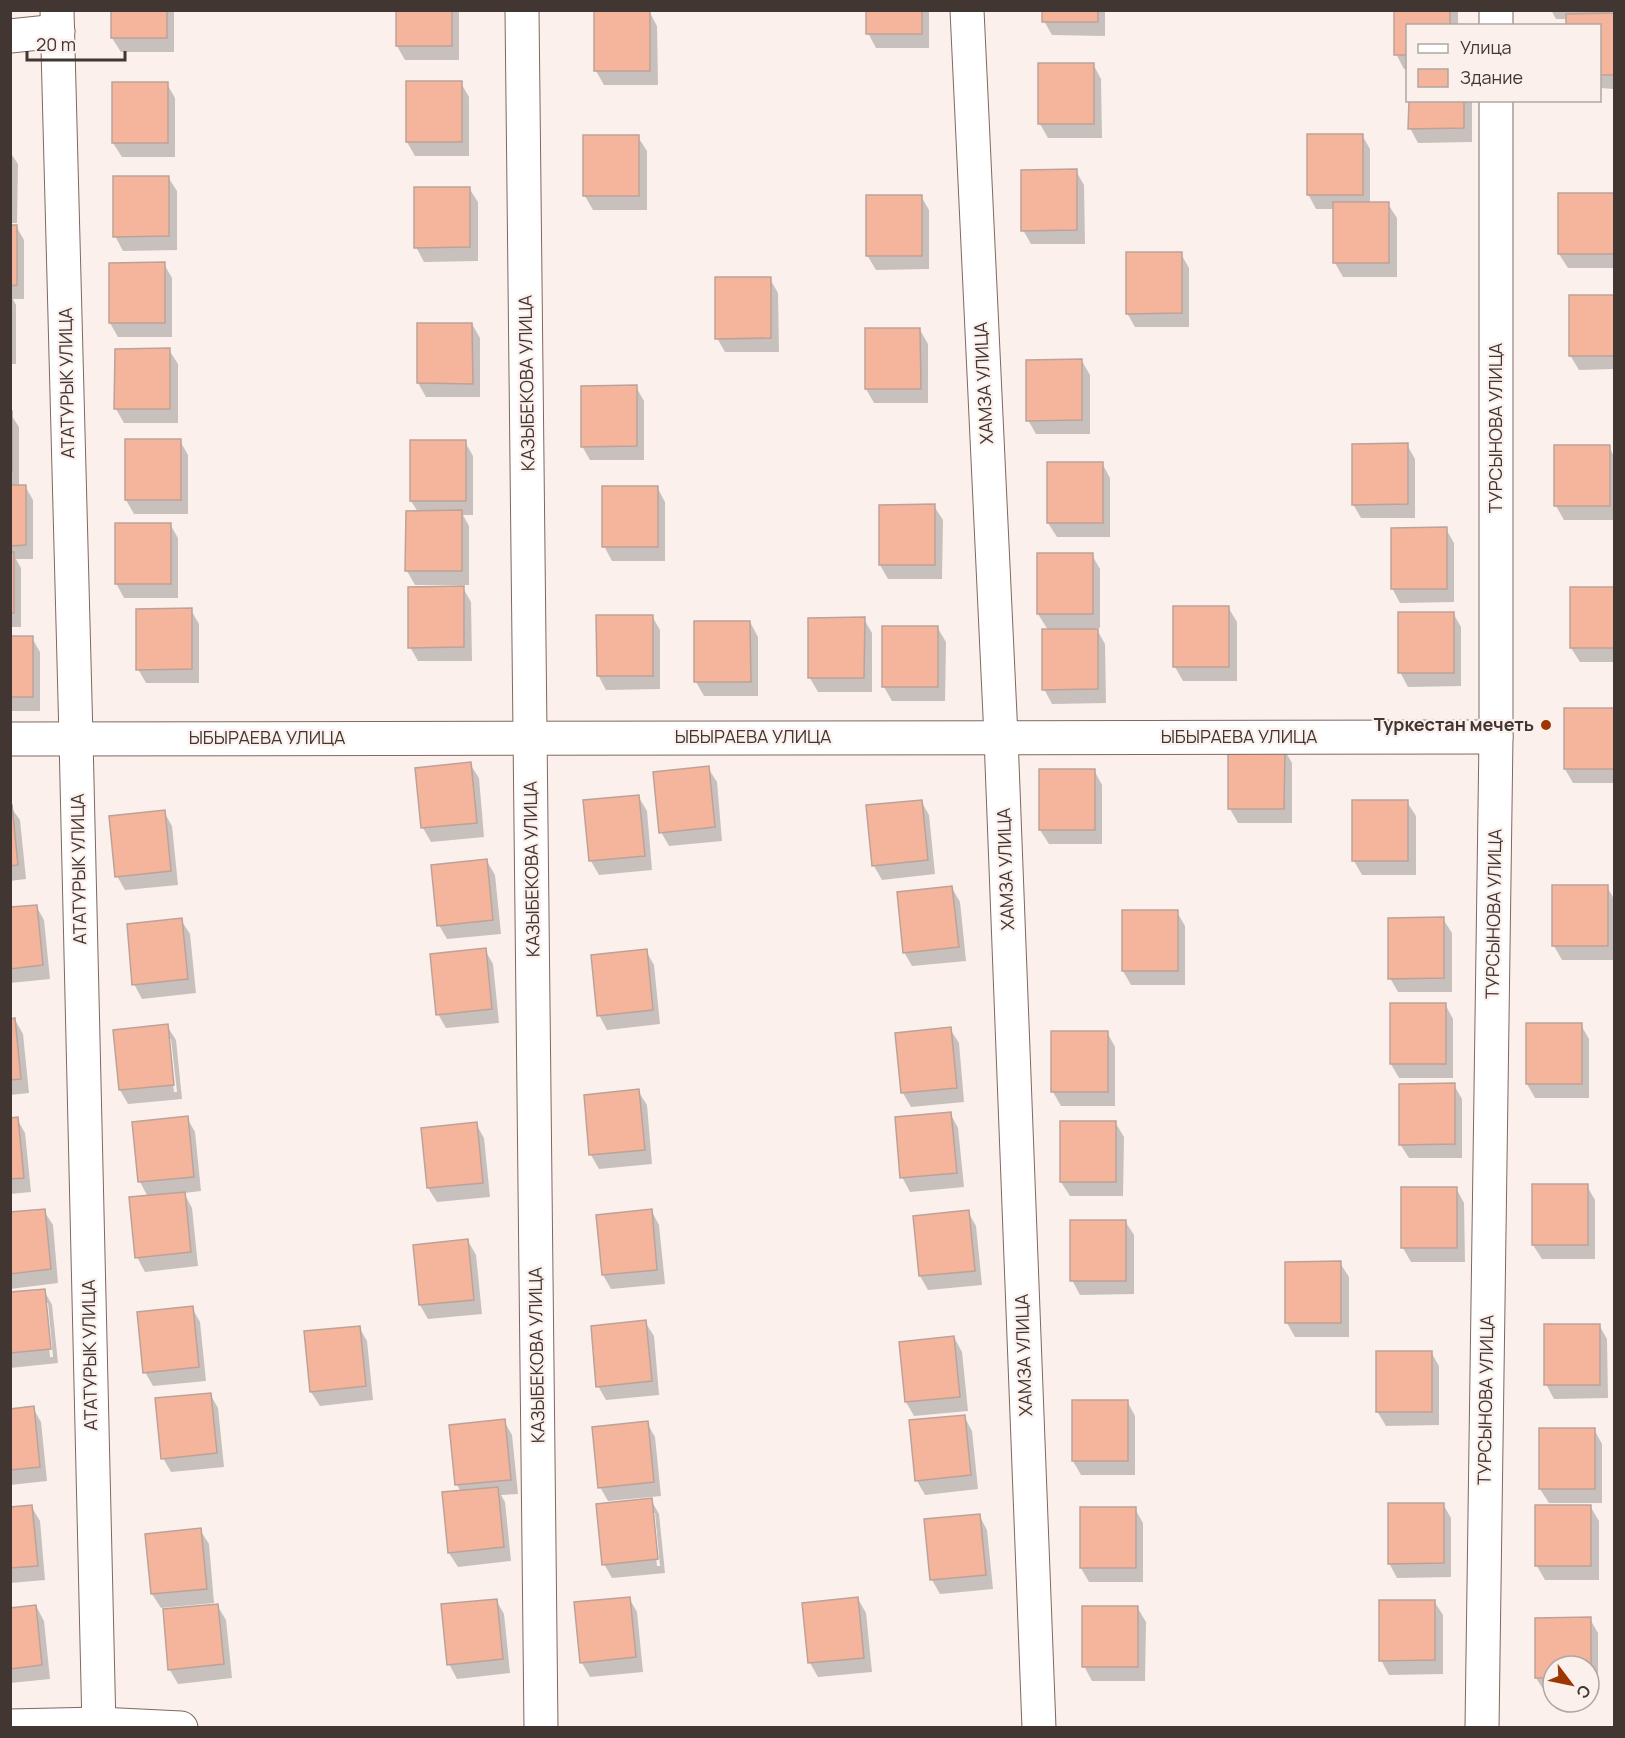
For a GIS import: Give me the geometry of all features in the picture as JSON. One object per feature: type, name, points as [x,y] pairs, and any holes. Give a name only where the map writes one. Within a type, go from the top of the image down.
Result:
[{"type":"street","name":"КАЗЫБЕКОВА УЛИЦА","points":[[522,10],[541,1728]]},
{"type":"street","name":"ХАМЗА УЛИЦА","points":[[967,10],[1000,737],[1039,1728]]},
{"type":"street","points":[[10,36],[58,21]]},
{"type":"street","name":"АТАТУРЫК УЛИЦА","points":[[58,21],[99,1726]]},
{"type":"street","name":"ТУРСЫНОВА УЛИЦА","points":[[1482,1728],[1497,737],[1496,102]]},
{"type":"street","name":"ЫБЫРАЕВА УЛИЦА","points":[[10,739],[1497,737]]},
{"type":"street","points":[[10,1726],[181,1728]]},
{"type":"building","points":[[111,10],[167,10],[167,38],[111,38]]},
{"type":"building","points":[[396,10],[452,10],[452,46],[396,46]]},
{"type":"building","points":[[594,10],[650,10],[650,71],[594,71]]},
{"type":"building","points":[[866,10],[922,10],[922,34],[866,34]]},
{"type":"building","points":[[1042,10],[1098,10],[1098,22],[1042,22]]},
{"type":"building","points":[[1394,10],[1450,10],[1450,24],[1406,24],[1406,55],[1394,55]]},
{"type":"building","points":[[1614,13],[1614,75],[1601,75],[1601,24],[1566,24],[1566,14]]},
{"type":"building","points":[[1038,63],[1094,63],[1094,124],[1038,124]]},
{"type":"building","points":[[406,81],[462,81],[462,142],[406,142]]},
{"type":"building","points":[[112,82],[168,82],[168,143],[112,143]]},
{"type":"building","points":[[1409,102],[1464,102],[1464,128],[1408,129]]},
{"type":"building","points":[[1307,134],[1363,134],[1363,195],[1307,195]]},
{"type":"building","points":[[583,135],[639,135],[639,196],[583,196]]},
{"type":"building","points":[[1077,169],[1077,230],[1021,231],[1021,170]]},
{"type":"building","points":[[113,176],[169,176],[169,236],[113,237]]},
{"type":"building","points":[[414,187],[470,187],[470,247],[414,248]]},
{"type":"building","points":[[1558,193],[1614,193],[1614,254],[1558,254]]},
{"type":"building","points":[[866,195],[922,195],[922,256],[866,256]]},
{"type":"building","points":[[1333,202],[1389,202],[1389,263],[1333,263]]},
{"type":"building","points":[[10,225],[17,225],[17,285],[10,286]]},
{"type":"building","points":[[1126,252],[1182,252],[1182,313],[1126,314]]},
{"type":"building","points":[[165,262],[165,323],[109,323],[109,263]]},
{"type":"building","points":[[715,277],[771,277],[771,338],[715,339]]},
{"type":"building","points":[[1569,295],[1614,295],[1614,356],[1569,356]]},
{"type":"building","points":[[417,323],[472,323],[473,384],[417,383]]},
{"type":"building","points":[[865,328],[920,328],[921,389],[865,389]]},
{"type":"building","points":[[170,348],[170,409],[114,409],[115,349]]},
{"type":"building","points":[[1082,359],[1082,420],[1026,421],[1026,360]]},
{"type":"building","points":[[637,385],[637,446],[581,447],[581,386]]},
{"type":"building","points":[[10,411],[12,411],[12,472],[10,472]]},
{"type":"building","points":[[125,439],[181,439],[181,500],[125,500]]},
{"type":"building","points":[[410,440],[466,440],[466,501],[410,501]]},
{"type":"building","points":[[1408,443],[1408,504],[1352,505],[1352,444]]},
{"type":"building","points":[[1554,445],[1610,445],[1610,506],[1554,506]]},
{"type":"building","points":[[1047,462],[1103,462],[1103,523],[1047,523]]},
{"type":"building","points":[[10,485],[26,485],[26,545],[10,546]]},
{"type":"building","points":[[602,486],[658,486],[658,547],[602,547]]},
{"type":"building","points":[[935,504],[935,565],[879,565],[879,505]]},
{"type":"building","points":[[462,510],[462,571],[405,571],[406,511]]},
{"type":"building","points":[[115,523],[171,523],[171,584],[115,584]]},
{"type":"building","points":[[1447,527],[1447,589],[1391,589],[1391,528]]},
{"type":"building","points":[[10,552],[14,552],[14,613],[10,613]]},
{"type":"building","points":[[1037,553],[1093,553],[1093,614],[1037,614]]},
{"type":"building","points":[[464,586],[464,647],[408,648],[408,587]]},
{"type":"building","points":[[1570,587],[1614,587],[1614,648],[1570,648]]},
{"type":"building","points":[[1173,606],[1229,606],[1229,667],[1173,667]]},
{"type":"building","points":[[192,608],[192,669],[136,670],[136,609]]},
{"type":"building","points":[[1398,612],[1454,612],[1454,673],[1398,673]]},
{"type":"building","points":[[596,615],[653,615],[653,676],[597,676]]},
{"type":"building","points":[[865,617],[864,678],[808,678],[808,618]]},
{"type":"building","points":[[694,621],[750,621],[751,682],[694,682]]},
{"type":"building","points":[[882,626],[938,626],[938,687],[882,687]]},
{"type":"building","points":[[1042,629],[1098,629],[1098,689],[1042,690]]},
{"type":"building","points":[[10,636],[33,636],[33,697],[10,697]]},
{"type":"building","points":[[1564,708],[1614,708],[1614,769],[1564,769]]},
{"type":"building","points":[[1285,747],[1284,809],[1228,809],[1228,748]]},
{"type":"building","points":[[471,762],[477,823],[421,828],[415,768]]},
{"type":"building","points":[[709,766],[715,827],[659,833],[653,772]]},
{"type":"building","points":[[1039,769],[1095,769],[1095,830],[1039,830]]},
{"type":"building","points":[[639,795],[645,856],[589,861],[583,800]]},
{"type":"building","points":[[922,800],[928,860],[872,866],[866,805]]},
{"type":"building","points":[[1352,800],[1408,800],[1408,861],[1352,861]]},
{"type":"building","points":[[10,805],[12,805],[18,865],[10,866]]},
{"type":"building","points":[[165,810],[171,871],[115,877],[109,816]]},
{"type":"building","points":[[487,859],[493,920],[437,926],[431,865]]},
{"type":"building","points":[[1552,885],[1608,885],[1608,946],[1552,946]]},
{"type":"building","points":[[952,886],[959,947],[903,953],[897,892]]},
{"type":"building","points":[[37,905],[43,965],[10,969],[10,907]]},
{"type":"building","points":[[1122,910],[1178,910],[1178,971],[1122,971]]},
{"type":"building","points":[[1444,917],[1444,978],[1388,979],[1388,918]]},
{"type":"building","points":[[182,918],[188,979],[132,985],[127,924]]},
{"type":"building","points":[[486,948],[492,1009],[436,1015],[430,954]]},
{"type":"building","points":[[647,949],[653,1010],[597,1016],[591,955]]},
{"type":"building","points":[[1390,1003],[1446,1003],[1446,1064],[1390,1064]]},
{"type":"building","points":[[15,1018],[21,1079],[10,1080],[10,1019]]},
{"type":"building","points":[[1526,1023],[1582,1023],[1582,1084],[1526,1084]]},
{"type":"building","points":[[168,1024],[174,1085],[119,1090],[113,1030]]},
{"type":"building","points":[[951,1027],[957,1088],[901,1093],[895,1033]]},
{"type":"building","points":[[1051,1031],[1108,1031],[1108,1092],[1051,1092]]},
{"type":"building","points":[[1455,1083],[1455,1144],[1399,1145],[1399,1084]]},
{"type":"building","points":[[639,1089],[645,1150],[589,1155],[584,1095]]},
{"type":"building","points":[[951,1112],[957,1173],[900,1178],[895,1117]]},
{"type":"building","points":[[188,1116],[194,1177],[138,1182],[132,1122]]},
{"type":"building","points":[[18,1117],[24,1178],[10,1179],[10,1118]]},
{"type":"building","points":[[1060,1121],[1116,1121],[1116,1182],[1060,1182]]},
{"type":"building","points":[[477,1122],[483,1183],[427,1188],[421,1128]]},
{"type":"building","points":[[1532,1184],[1588,1184],[1588,1245],[1532,1245]]},
{"type":"building","points":[[1401,1187],[1457,1187],[1457,1248],[1401,1248]]},
{"type":"building","points":[[185,1192],[191,1252],[135,1258],[129,1197]]},
{"type":"building","points":[[45,1209],[51,1269],[10,1274],[10,1212]]},
{"type":"building","points":[[652,1209],[657,1270],[602,1275],[596,1215]]},
{"type":"building","points":[[969,1210],[975,1271],[919,1276],[913,1216]]},
{"type":"building","points":[[1070,1220],[1126,1220],[1126,1281],[1070,1281]]},
{"type":"building","points":[[468,1239],[474,1300],[419,1305],[413,1245]]},
{"type":"building","points":[[1341,1261],[1341,1323],[1285,1323],[1285,1262]]},
{"type":"building","points":[[45,1289],[51,1349],[10,1353],[10,1292]]},
{"type":"building","points":[[193,1306],[199,1367],[143,1373],[137,1312]]},
{"type":"building","points":[[646,1320],[652,1381],[596,1387],[591,1326]]},
{"type":"building","points":[[1544,1324],[1600,1324],[1600,1385],[1544,1385]]},
{"type":"building","points":[[360,1326],[366,1386],[310,1392],[304,1331]]},
{"type":"building","points":[[954,1336],[960,1397],[905,1402],[899,1342]]},
{"type":"building","points":[[1376,1351],[1432,1351],[1432,1412],[1376,1412]]},
{"type":"building","points":[[211,1393],[217,1453],[161,1459],[155,1398]]},
{"type":"building","points":[[1072,1400],[1128,1400],[1128,1461],[1072,1461]]},
{"type":"building","points":[[34,1406],[40,1467],[10,1470],[10,1409]]},
{"type":"building","points":[[965,1415],[971,1475],[915,1481],[909,1420]]},
{"type":"building","points":[[505,1419],[511,1480],[455,1485],[449,1425]]},
{"type":"building","points":[[648,1421],[654,1482],[598,1488],[592,1427]]},
{"type":"building","points":[[1539,1428],[1595,1428],[1595,1489],[1539,1489]]},
{"type":"building","points":[[498,1487],[504,1547],[448,1553],[442,1492]]},
{"type":"building","points":[[652,1498],[658,1559],[602,1565],[596,1504]]},
{"type":"building","points":[[1388,1503],[1444,1503],[1444,1563],[1388,1564]]},
{"type":"building","points":[[32,1505],[38,1566],[10,1568],[10,1507]]},
{"type":"building","points":[[1535,1505],[1591,1505],[1591,1566],[1535,1566]]},
{"type":"building","points":[[1080,1507],[1136,1507],[1136,1568],[1080,1568]]},
{"type":"building","points":[[980,1514],[986,1575],[930,1580],[924,1519]]},
{"type":"building","points":[[201,1528],[207,1589],[151,1594],[145,1534]]},
{"type":"building","points":[[630,1597],[636,1657],[580,1663],[574,1602]]},
{"type":"building","points":[[858,1597],[864,1658],[808,1663],[802,1603]]},
{"type":"building","points":[[497,1599],[503,1659],[447,1665],[441,1604]]},
{"type":"building","points":[[1379,1600],[1435,1600],[1435,1660],[1379,1661]]},
{"type":"building","points":[[218,1604],[224,1664],[168,1670],[163,1609]]},
{"type":"building","points":[[36,1605],[42,1665],[10,1669],[10,1608]]},
{"type":"building","points":[[1082,1606],[1138,1606],[1138,1667],[1082,1667]]},
{"type":"building","points":[[1591,1617],[1591,1654],[1541,1654],[1541,1678],[1535,1678],[1535,1618]]},
{"type":"place","name":"Туркестан мечеть","points":[[1546,725]]}]
